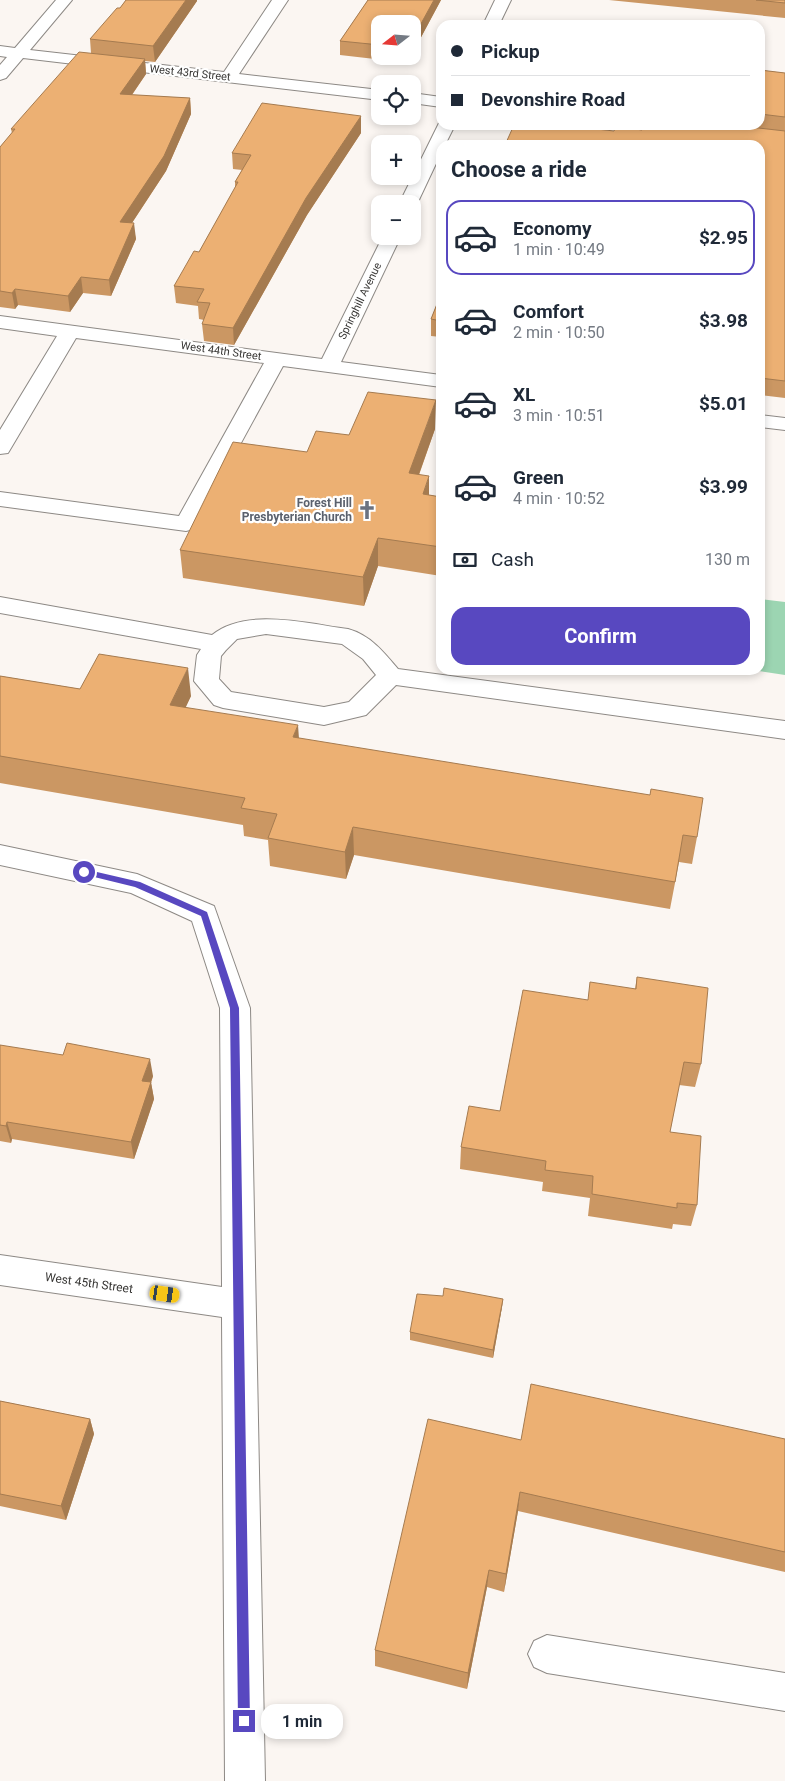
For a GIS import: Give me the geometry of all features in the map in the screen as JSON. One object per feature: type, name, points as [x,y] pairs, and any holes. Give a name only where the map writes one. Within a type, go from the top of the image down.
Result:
[{"type":"street","points":[[0,75],[64,0]]},
{"type":"street","points":[[229,77],[280,0]]},
{"type":"street","points":[[493,20],[503,0]]},
{"type":"street","name":"West 43rd Street","points":[[0,51],[371,94]]},
{"type":"street","points":[[421,99],[436,101]]},
{"type":"street","points":[[412,195],[436,146]]},
{"type":"street","name":"Springhill Avenue","points":[[329,366],[388,245]]},
{"type":"street","name":"West 44th Street","points":[[0,322],[436,380]]},
{"type":"street","points":[[0,448],[70,331]]},
{"type":"street","points":[[0,499],[186,524],[276,359]]},
{"type":"street","points":[[765,422],[785,424]]},
{"type":"street","points":[[0,605],[218,644]]},
{"type":"street","points":[[390,676],[358,710],[324,716],[223,699],[206,681],[209,655],[218,644],[230,633],[266,626],[348,637],[372,653],[390,676],[785,730]]},
{"type":"street","points":[[0,855],[137,884],[204,914],[234,1008],[245,1781]]},
{"type":"street","name":"West 45th Street","points":[[0,1270],[238,1304]]},
{"type":"street","points":[[547,1654],[785,1692]]},
{"type":"green space","points":[[765,600],[785,602],[785,675],[765,672]]},
{"type":"building","points":[[126,0],[186,0],[153,46],[90,39]]},
{"type":"building","points":[[368,0],[434,0],[421,24],[421,15],[371,15],[371,44],[340,41]]},
{"type":"building","points":[[756,0],[785,0],[785,3]]},
{"type":"building","points":[[79,52],[145,59],[120,94],[190,98],[164,156],[120,222],[134,223],[109,280],[81,277],[68,296],[15,289],[12,293],[0,291],[0,147],[15,129],[11,129]]},
{"type":"building","points":[[765,71],[785,73],[785,117],[765,115]]},
{"type":"building","points":[[262,103],[361,116],[306,198],[233,328],[202,324],[210,303],[197,302],[204,289],[174,286],[194,251],[199,252],[251,155],[232,153]]},
{"type":"building","points":[[765,129],[785,131],[785,381],[765,379],[765,140],[507,140],[512,130],[614,131]]},
{"type":"building","points":[[436,306],[436,320],[431,319]]},
{"type":"building","name":"Forest Hill Presbyterian Church","points":[[368,392],[436,400],[409,473],[429,476],[423,494],[436,496],[436,546],[378,538],[363,577],[180,550],[233,442],[307,452],[316,431],[349,435]]},
{"type":"building","points":[[99,654],[188,668],[170,705],[298,725],[293,737],[650,795],[651,789],[703,798],[697,837],[683,835],[675,882],[353,827],[345,852],[268,838],[277,814],[241,808],[245,798],[0,756],[0,676],[80,689]]},
{"type":"building","points":[[637,977],[708,988],[701,1064],[684,1062],[670,1132],[701,1136],[697,1205],[677,1203],[677,1208],[592,1194],[593,1176],[545,1170],[546,1161],[461,1147],[469,1106],[500,1111],[523,990],[588,1000],[590,982],[636,989]]},
{"type":"building","points":[[67,1043],[150,1059],[142,1081],[151,1082],[131,1142],[7,1122],[6,1126],[0,1125],[0,1045],[63,1055]]},
{"type":"building","points":[[444,1288],[503,1299],[493,1350],[410,1332],[417,1294],[443,1296]]},
{"type":"building","points":[[531,1384],[785,1439],[785,1552],[520,1492],[506,1574],[489,1570],[468,1673],[375,1650],[428,1419],[521,1440]]},
{"type":"building","points":[[0,1401],[90,1419],[61,1506],[0,1494]]},
{"type":"place","name":"Forest Hill Presbyterian Church","points":[[367,510]]},
{"type":"route","points":[[84,872],[137,884],[204,914],[234,1008],[244,1721]]}]
